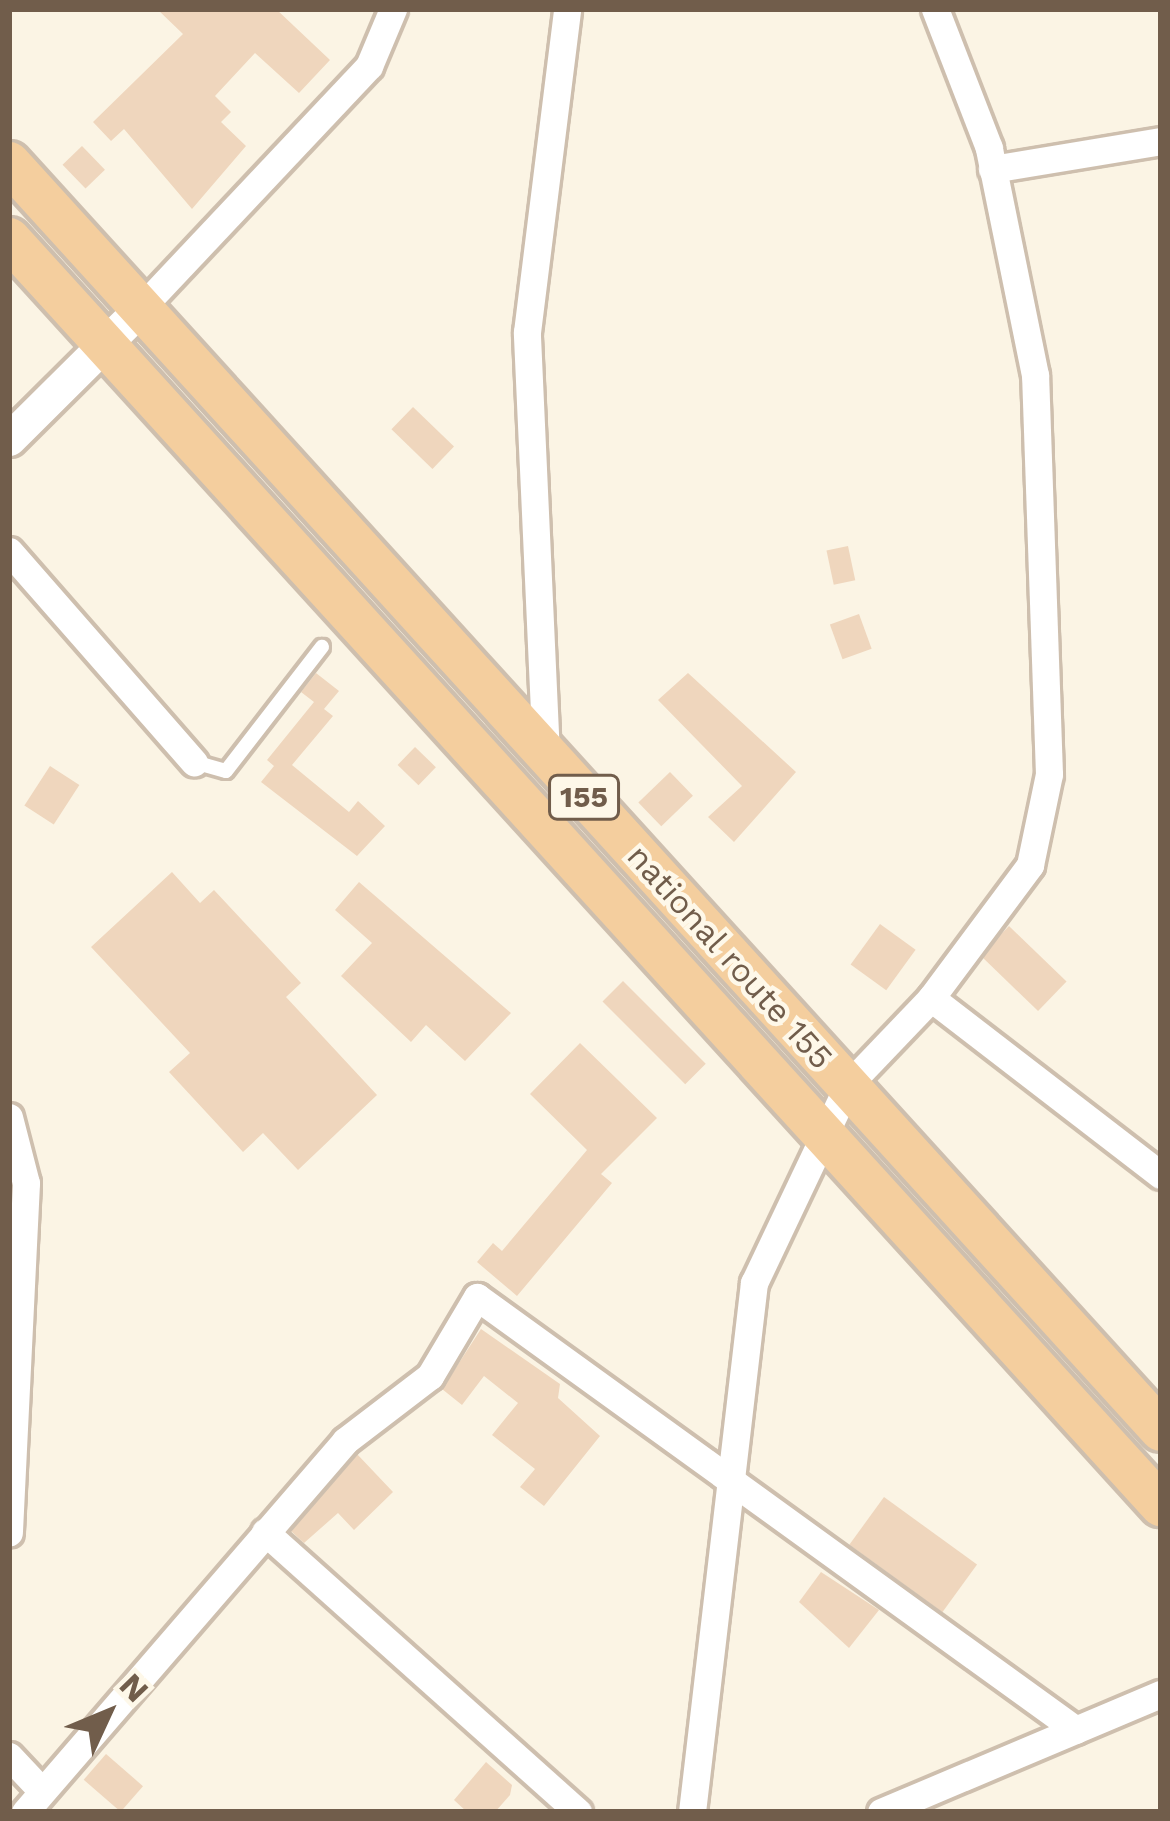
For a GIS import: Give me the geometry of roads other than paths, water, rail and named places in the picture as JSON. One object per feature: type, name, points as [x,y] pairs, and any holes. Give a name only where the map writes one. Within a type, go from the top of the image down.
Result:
[{"type":"highway","name":"national route 155","points":[[9,163],[1161,1430]]},
{"type":"highway","name":"national route 155","points":[[9,239],[1161,1505]]},
{"type":"street","points":[[9,439],[142,307],[369,66],[393,9]]},
{"type":"street","points":[[546,755],[527,332],[567,9]]},
{"type":"street","points":[[692,1812],[713,1679],[726,1477],[754,1283],[848,1085],[931,998],[1030,865],[1049,774],[1035,375],[992,169],[935,9]]},
{"type":"street","points":[[992,169],[1161,141]]},
{"type":"street","points":[[9,550],[194,761]]},
{"type":"street","points":[[931,998],[1161,1175]]},
{"type":"street","points":[[9,1117],[26,1183],[9,1533]]},
{"type":"street","points":[[9,1756],[33,1801],[345,1441],[430,1376],[477,1297],[1076,1730]]},
{"type":"street","points":[[265,1532],[578,1812]]},
{"type":"street","points":[[881,1812],[1161,1694]]},
{"type":"lane","points":[[194,761],[226,771],[322,647]]}]
